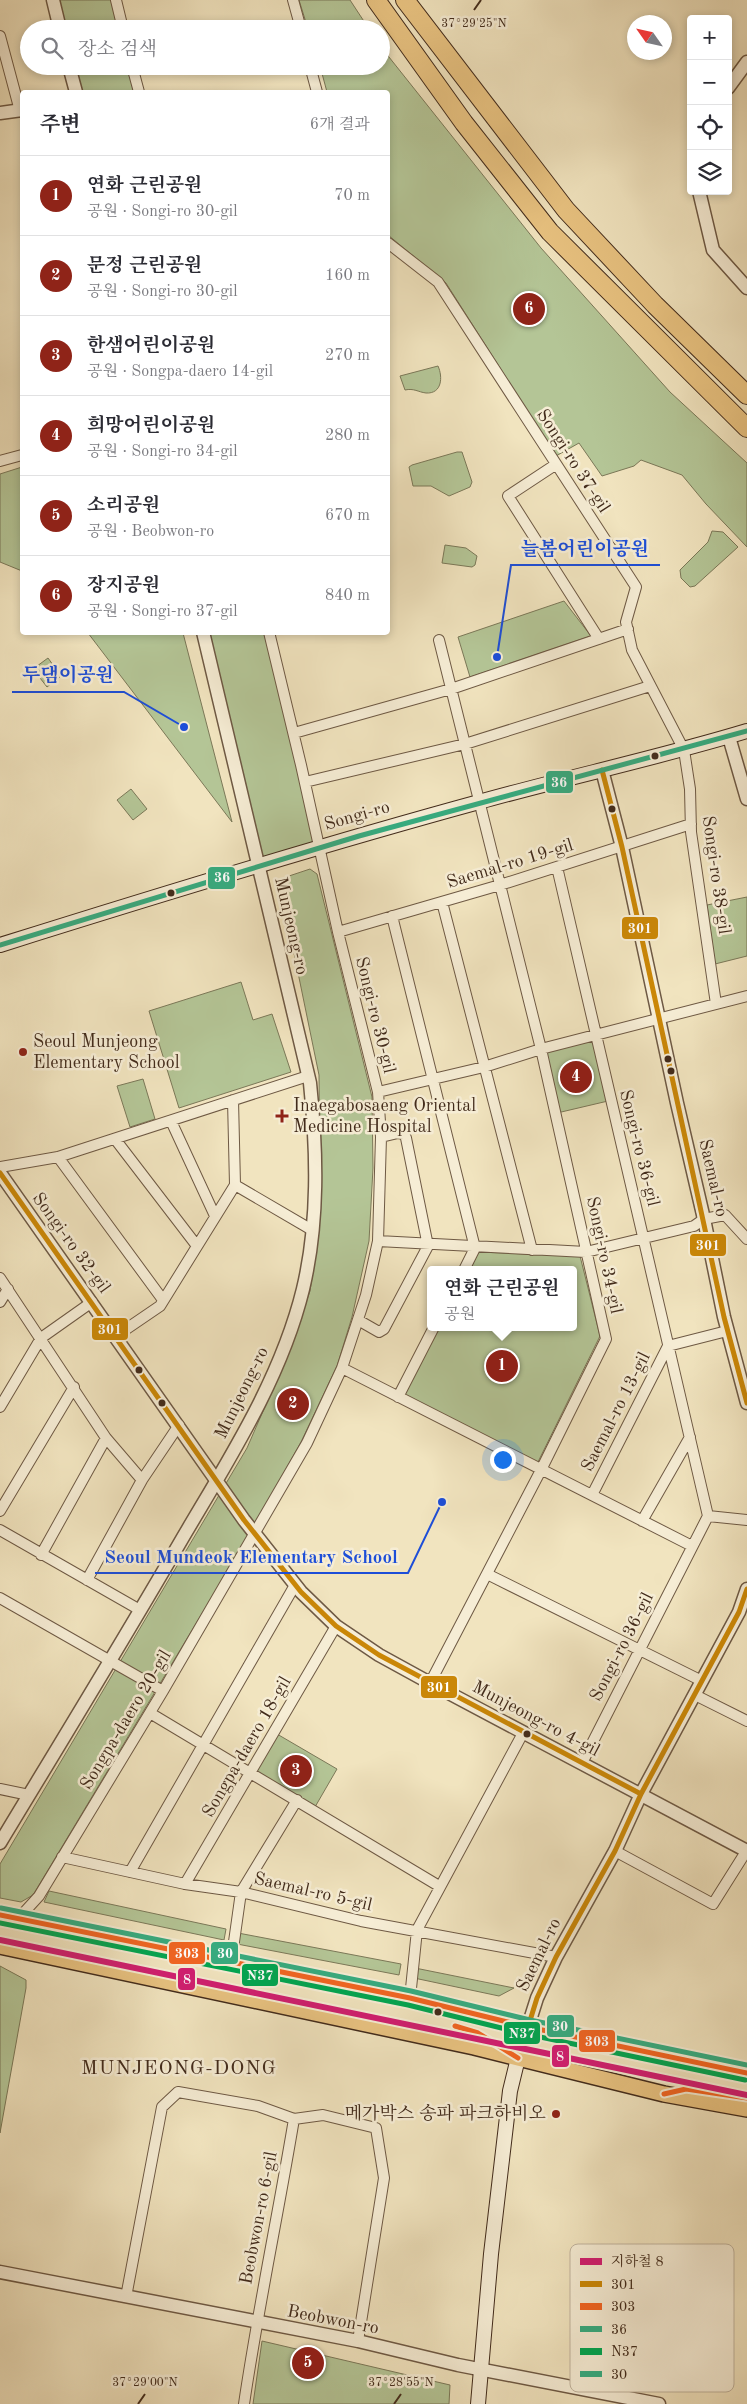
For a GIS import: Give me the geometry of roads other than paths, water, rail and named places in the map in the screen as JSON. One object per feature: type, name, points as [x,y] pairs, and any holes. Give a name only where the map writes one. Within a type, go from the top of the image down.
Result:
[{"type":"highway","points":[[376,0],[464,124],[550,232],[747,428]]},
{"type":"highway","points":[[404,0],[566,210],[655,305],[747,395]]},
{"type":"main road","name":"Songi-ro","points":[[0,945],[319,846],[480,801],[684,750],[747,731]]},
{"type":"main road","points":[[0,1915],[231,1964],[410,1998],[528,2027],[747,2073]]},
{"type":"main road","points":[[0,1946],[187,1984],[518,2058],[664,2094],[747,2109]]},
{"type":"main road","name":"Saemal-ro","points":[[478,2404],[491,2254],[510,2091],[518,2058]]},
{"type":"street","points":[[53,0],[58,20]]},
{"type":"street","points":[[116,0],[121,20]]},
{"type":"street","points":[[294,0],[299,20]]},
{"type":"street","points":[[0,36],[2,50],[20,107]]},
{"type":"street","points":[[732,83],[747,62]]},
{"type":"street","points":[[71,75],[75,90]]},
{"type":"street","points":[[134,75],[138,90]]},
{"type":"street","points":[[312,75],[316,90]]},
{"type":"street","points":[[0,113],[20,110]]},
{"type":"street","points":[[700,195],[714,250],[747,288]]},
{"type":"street","name":"Songi-ro 37-gil","points":[[390,245],[438,282],[555,465],[636,587],[626,622],[632,650],[684,750]]},
{"type":"street","points":[[0,461],[20,456]]},
{"type":"street","points":[[555,465],[508,496],[599,639]]},
{"type":"street","points":[[294,733],[451,689],[628,629]]},
{"type":"street","name":"Munjeong-ro","points":[[0,1843],[249,1425],[285,1345],[304,1283],[316,1186],[315,1138],[308,1076],[204,635]]},
{"type":"street","name":"Songi-ro 30-gil","points":[[254,1533],[307,1443],[342,1368],[358,1320],[366,1295],[378,1241],[381,1137],[378,1092],[338,932],[294,733],[270,635]]},
{"type":"street","name":"Songi-ro 34-gil","points":[[430,1683],[541,1470],[606,1339],[541,1049],[439,640]]},
{"type":"street","points":[[305,782],[466,744],[650,686]]},
{"type":"street","points":[[729,737],[747,800]]},
{"type":"street","name":"Songi-ro 38-gil","points":[[684,750],[690,789],[691,824],[716,1004]]},
{"type":"street","name":"Saemal-ro","points":[[602,770],[622,847],[727,1331],[747,1403]]},
{"type":"street","name":"Saemal-ro 19-gil","points":[[338,932],[500,885],[691,824]]},
{"type":"street","name":"Songi-ro 36-gil","points":[[557,867],[708,1516],[582,1764]]},
{"type":"street","points":[[442,902],[532,1250]]},
{"type":"street","points":[[392,916],[475,1248],[466,1266]]},
{"type":"street","points":[[378,1092],[484,1067],[541,1049],[747,996]]},
{"type":"street","points":[[0,1167],[58,1158],[308,1076]]},
{"type":"street","points":[[116,1336],[160,1306],[234,1185],[233,1100]]},
{"type":"street","points":[[171,1121],[215,1216]]},
{"type":"street","points":[[358,1320],[378,1332],[384,1329],[428,1246],[406,1138],[404,1134],[398,1133],[381,1137]]},
{"type":"street","points":[[116,1139],[197,1246]]},
{"type":"street","points":[[58,1158],[163,1300]]},
{"type":"street","name":"Songi-ro 32-gil","points":[[0,1173],[216,1480]]},
{"type":"street","points":[[234,1185],[312,1230]]},
{"type":"street","points":[[378,1241],[428,1246],[586,1252],[694,1226],[704,1219],[725,1215],[747,1240]]},
{"type":"street","points":[[0,1278],[106,1438],[142,1480]]},
{"type":"street","points":[[0,1302],[8,1289]]},
{"type":"street","points":[[0,1407],[41,1338],[92,1302]]},
{"type":"street","points":[[398,1397],[432,1331]]},
{"type":"street","name":"Saemal-ro 13-gil","points":[[592,1495],[668,1346],[727,1331]]},
{"type":"street","points":[[342,1368],[692,1546]]},
{"type":"street","points":[[0,1511],[74,1387]]},
{"type":"street","points":[[87,1580],[142,1480],[179,1425]]},
{"type":"street","points":[[642,1521],[690,1437]]},
{"type":"street","points":[[41,1555],[106,1438]]},
{"type":"street","name":"Munjeong-ro 4-gil","points":[[216,1480],[254,1533],[296,1585],[336,1626],[379,1655],[430,1683],[747,1851]]},
{"type":"street","points":[[708,1516],[747,1520]]},
{"type":"street","points":[[0,1530],[140,1610]]},
{"type":"street","name":"Songpa-daero 20-gil","points":[[18,1919],[39,1896],[150,1713],[254,1533]]},
{"type":"street","points":[[487,1574],[702,1681]]},
{"type":"street","points":[[130,1872],[296,1585]]},
{"type":"street","name":"Saemal-ro","points":[[518,2058],[537,1998],[556,1957],[615,1851],[641,1794],[739,1612],[747,1589]]},
{"type":"street","points":[[0,1598],[109,1662],[163,1691]]},
{"type":"street","name":"Songpa-daero 18-gil","points":[[185,1884],[336,1626]]},
{"type":"street","points":[[695,1695],[747,1722]]},
{"type":"street","points":[[150,1713],[439,1886]]},
{"type":"street","points":[[410,1998],[417,1930],[523,1733]]},
{"type":"street","points":[[0,1789],[29,1795]]},
{"type":"street","points":[[231,1964],[241,1892],[297,1800]]},
{"type":"street","points":[[615,1851],[713,1904],[747,1851]]},
{"type":"street","name":"Saemal-ro 5-gil","points":[[62,1857],[185,1884],[241,1892],[361,1921],[556,1957]]},
{"type":"street","points":[[126,2297],[162,2107],[178,2092],[258,2106],[294,2120],[323,2115],[376,2128],[384,2178],[358,2341]]},
{"type":"street","name":"Beobwon-ro 6-gil","points":[[244,2404],[256,2323],[277,2223],[294,2120]]},
{"type":"street","name":"Beobwon-ro","points":[[0,2272],[256,2323],[358,2341],[570,2389]]},
{"type":"street","name":"Beobwon-ro","points":[[585,2392],[630,2402],[660,2404]]},
{"type":"metro line","name":"8","points":[[0,1940],[747,2095]]},
{"type":"place","name":"장지공원","points":[[529,309]]},
{"type":"place","name":"늘봄어린이공원","points":[[497,657]]},
{"type":"place","name":"두댐이공원","points":[[184,727]]},
{"type":"place","name":"Seoul Munjeong Elementary School","points":[[23,1052]]},
{"type":"place","name":"희망어린이공원","points":[[576,1077]]},
{"type":"place","name":"Inaegabosaeng Oriental Medicine Hospital","points":[[282,1116]]},
{"type":"place","name":"연화 근린공원","points":[[502,1366]]},
{"type":"place","name":"문정 근린공원","points":[[293,1404]]},
{"type":"place","name":"Seoul Mundeok Elementary School","points":[[442,1502]]},
{"type":"place","name":"한샘어린이공원","points":[[296,1771]]},
{"type":"place","name":"메가박스 송파 파크하비오","points":[[556,2114]]},
{"type":"place","name":"소리공원","points":[[308,2363]]},
{"type":"district","name":"MUNJEONG-DONG","points":[[179,2069]]}]
